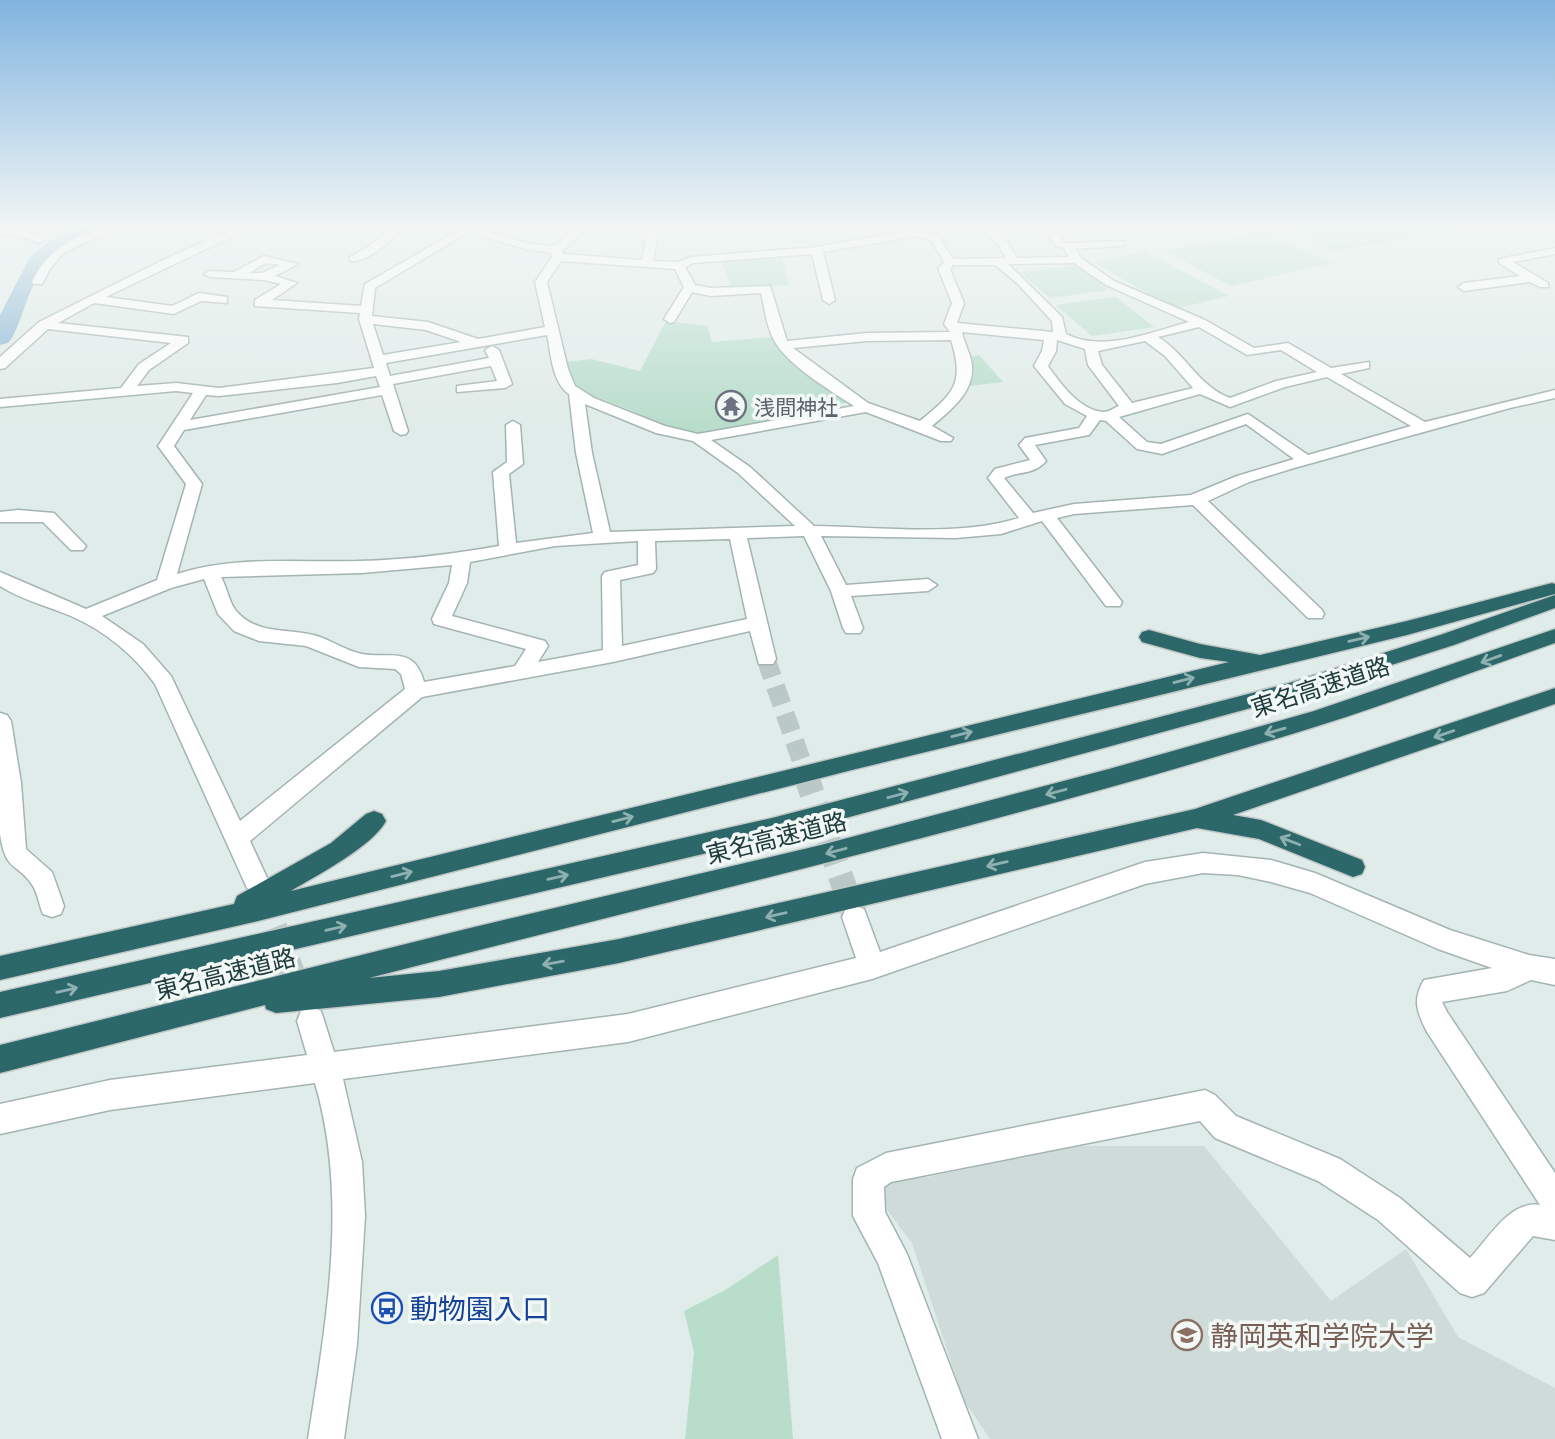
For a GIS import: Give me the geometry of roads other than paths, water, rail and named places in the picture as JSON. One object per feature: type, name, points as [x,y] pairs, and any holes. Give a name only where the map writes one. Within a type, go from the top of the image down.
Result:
[{"type":"highway","points":[[0,968],[258,910],[852,761],[1407,628],[1555,588]]},
{"type":"highway","name":"東名高速道路","points":[[0,1005],[785,824],[1288,691],[1447,640],[1555,601]]},
{"type":"highway","name":"東名高速道路","points":[[0,1059],[821,855],[1109,778],[1318,718],[1555,636]]},
{"type":"highway","points":[[1149,637],[1238,659],[1260,659],[1310,650]]},
{"type":"highway","points":[[204,1007],[439,984],[619,951],[1197,818],[1555,696]]},
{"type":"highway","points":[[1197,818],[1261,830],[1353,867]]},
{"type":"highway","points":[[121,939],[251,903],[339,850],[373,821]]},
{"type":"street","points":[[0,365],[17,346],[43,325],[105,293]]},
{"type":"street","points":[[275,293],[259,303],[366,315],[428,326],[484,342],[496,361],[505,384],[462,389]]},
{"type":"street","points":[[368,293],[366,315],[382,375],[401,430]]},
{"type":"street","points":[[544,293],[561,369],[569,388],[589,401],[625,413],[661,430],[698,438],[867,408]]},
{"type":"street","points":[[670,319],[684,293]]},
{"type":"street","points":[[767,293],[776,331],[783,345],[797,359],[867,408],[924,425],[946,438]]},
{"type":"street","points":[[827,293],[829,300]]},
{"type":"street","points":[[924,425],[957,396],[965,381],[966,366],[956,332],[950,324],[958,303],[954,293]]},
{"type":"street","points":[[1033,293],[1058,320],[1056,337],[1041,366],[1077,406],[1102,416],[1142,446],[1162,449],[1248,418],[1306,460]]},
{"type":"street","points":[[1130,293],[1201,323],[1252,352],[1283,346],[1424,428]]},
{"type":"street","points":[[93,299],[174,310],[199,297],[223,300]]},
{"type":"street","points":[[783,345],[956,332],[1056,337],[1091,347],[1148,337],[1201,323]]},
{"type":"street","points":[[43,325],[183,340],[144,367],[126,391]]},
{"type":"street","points":[[428,326],[434,351]]},
{"type":"street","points":[[182,426],[273,410],[382,375],[434,351],[552,330]]},
{"type":"street","points":[[1148,337],[1164,346],[1200,390],[1230,402],[1268,388],[1364,365]]},
{"type":"street","points":[[1091,347],[1095,365],[1128,408]]},
{"type":"street","points":[[0,403],[176,387],[219,392],[496,361]]},
{"type":"street","points":[[273,386],[273,410]]},
{"type":"street","points":[[165,584],[194,484],[166,446],[182,426],[202,390]]},
{"type":"street","points":[[1113,602],[1038,517],[996,478],[1001,472],[1032,467],[1038,461],[1027,445],[1030,441],[1084,432],[1102,416],[1200,390]]},
{"type":"street","points":[[576,394],[584,453],[603,537]]},
{"type":"street","points":[[85,616],[165,584],[209,573],[286,567],[362,567],[461,558],[555,541],[603,537],[810,531],[956,533],[1001,529],[1074,509],[1197,499],[1243,479],[1306,460],[1508,404],[1555,394]]},
{"type":"street","points":[[508,551],[501,471],[515,464],[513,425]]},
{"type":"street","points":[[698,438],[744,470],[810,531],[840,591],[853,628]]},
{"type":"street","points":[[1197,499],[1315,614]]},
{"type":"street","points":[[0,517],[48,517],[77,546]]},
{"type":"street","points":[[737,533],[766,659]]},
{"type":"street","points":[[614,654],[611,576],[648,569],[646,537]]},
{"type":"street","points":[[461,558],[462,576],[458,591],[450,598],[441,619],[538,646],[522,671]]},
{"type":"street","points":[[209,573],[214,579],[223,610],[243,627],[271,639],[310,641],[359,660],[398,662],[407,666],[416,691]]},
{"type":"street","points":[[0,578],[25,593],[85,616],[120,635],[143,653],[164,681],[256,880]]},
{"type":"street","points":[[840,591],[928,585]]},
{"type":"street","points":[[237,837],[416,691],[614,654],[757,623]]},
{"type":"street","points":[[0,721],[10,783],[11,830],[7,852],[43,880],[52,906]]},
{"type":"street","points":[[0,1119],[110,1095],[328,1069],[628,1028],[872,967],[1145,873],[1203,863],[1238,865],[1271,871],[1315,884],[1447,941],[1542,969]]},
{"type":"street","points":[[855,917],[872,967]]},
{"type":"street","points":[[1542,969],[1507,978],[1433,989],[1428,995],[1428,1006],[1555,1200]]},
{"type":"street","points":[[312,1021],[328,1069],[347,1162],[349,1216],[340,1344],[326,1439]]},
{"type":"street","points":[[960,1439],[891,1254],[869,1216],[868,1179],[887,1168],[1205,1105],[1226,1127],[1329,1170],[1389,1209],[1472,1281],[1527,1219],[1555,1223]]},
{"type":"waterway","points":[[0,338],[21,293]]},
{"type":"tunnel","points":[[766,659],[805,771]]},
{"type":"tunnel","points":[[804,770],[854,915]]},
{"type":"tunnel","points":[[261,893],[303,1000]]},
{"type":"place","name":"浅間神社","points":[[731,406]]},
{"type":"place","name":"動物園入口","points":[[387,1308]]},
{"type":"place","name":"静岡英和学院大学","points":[[1187,1335]]}]
